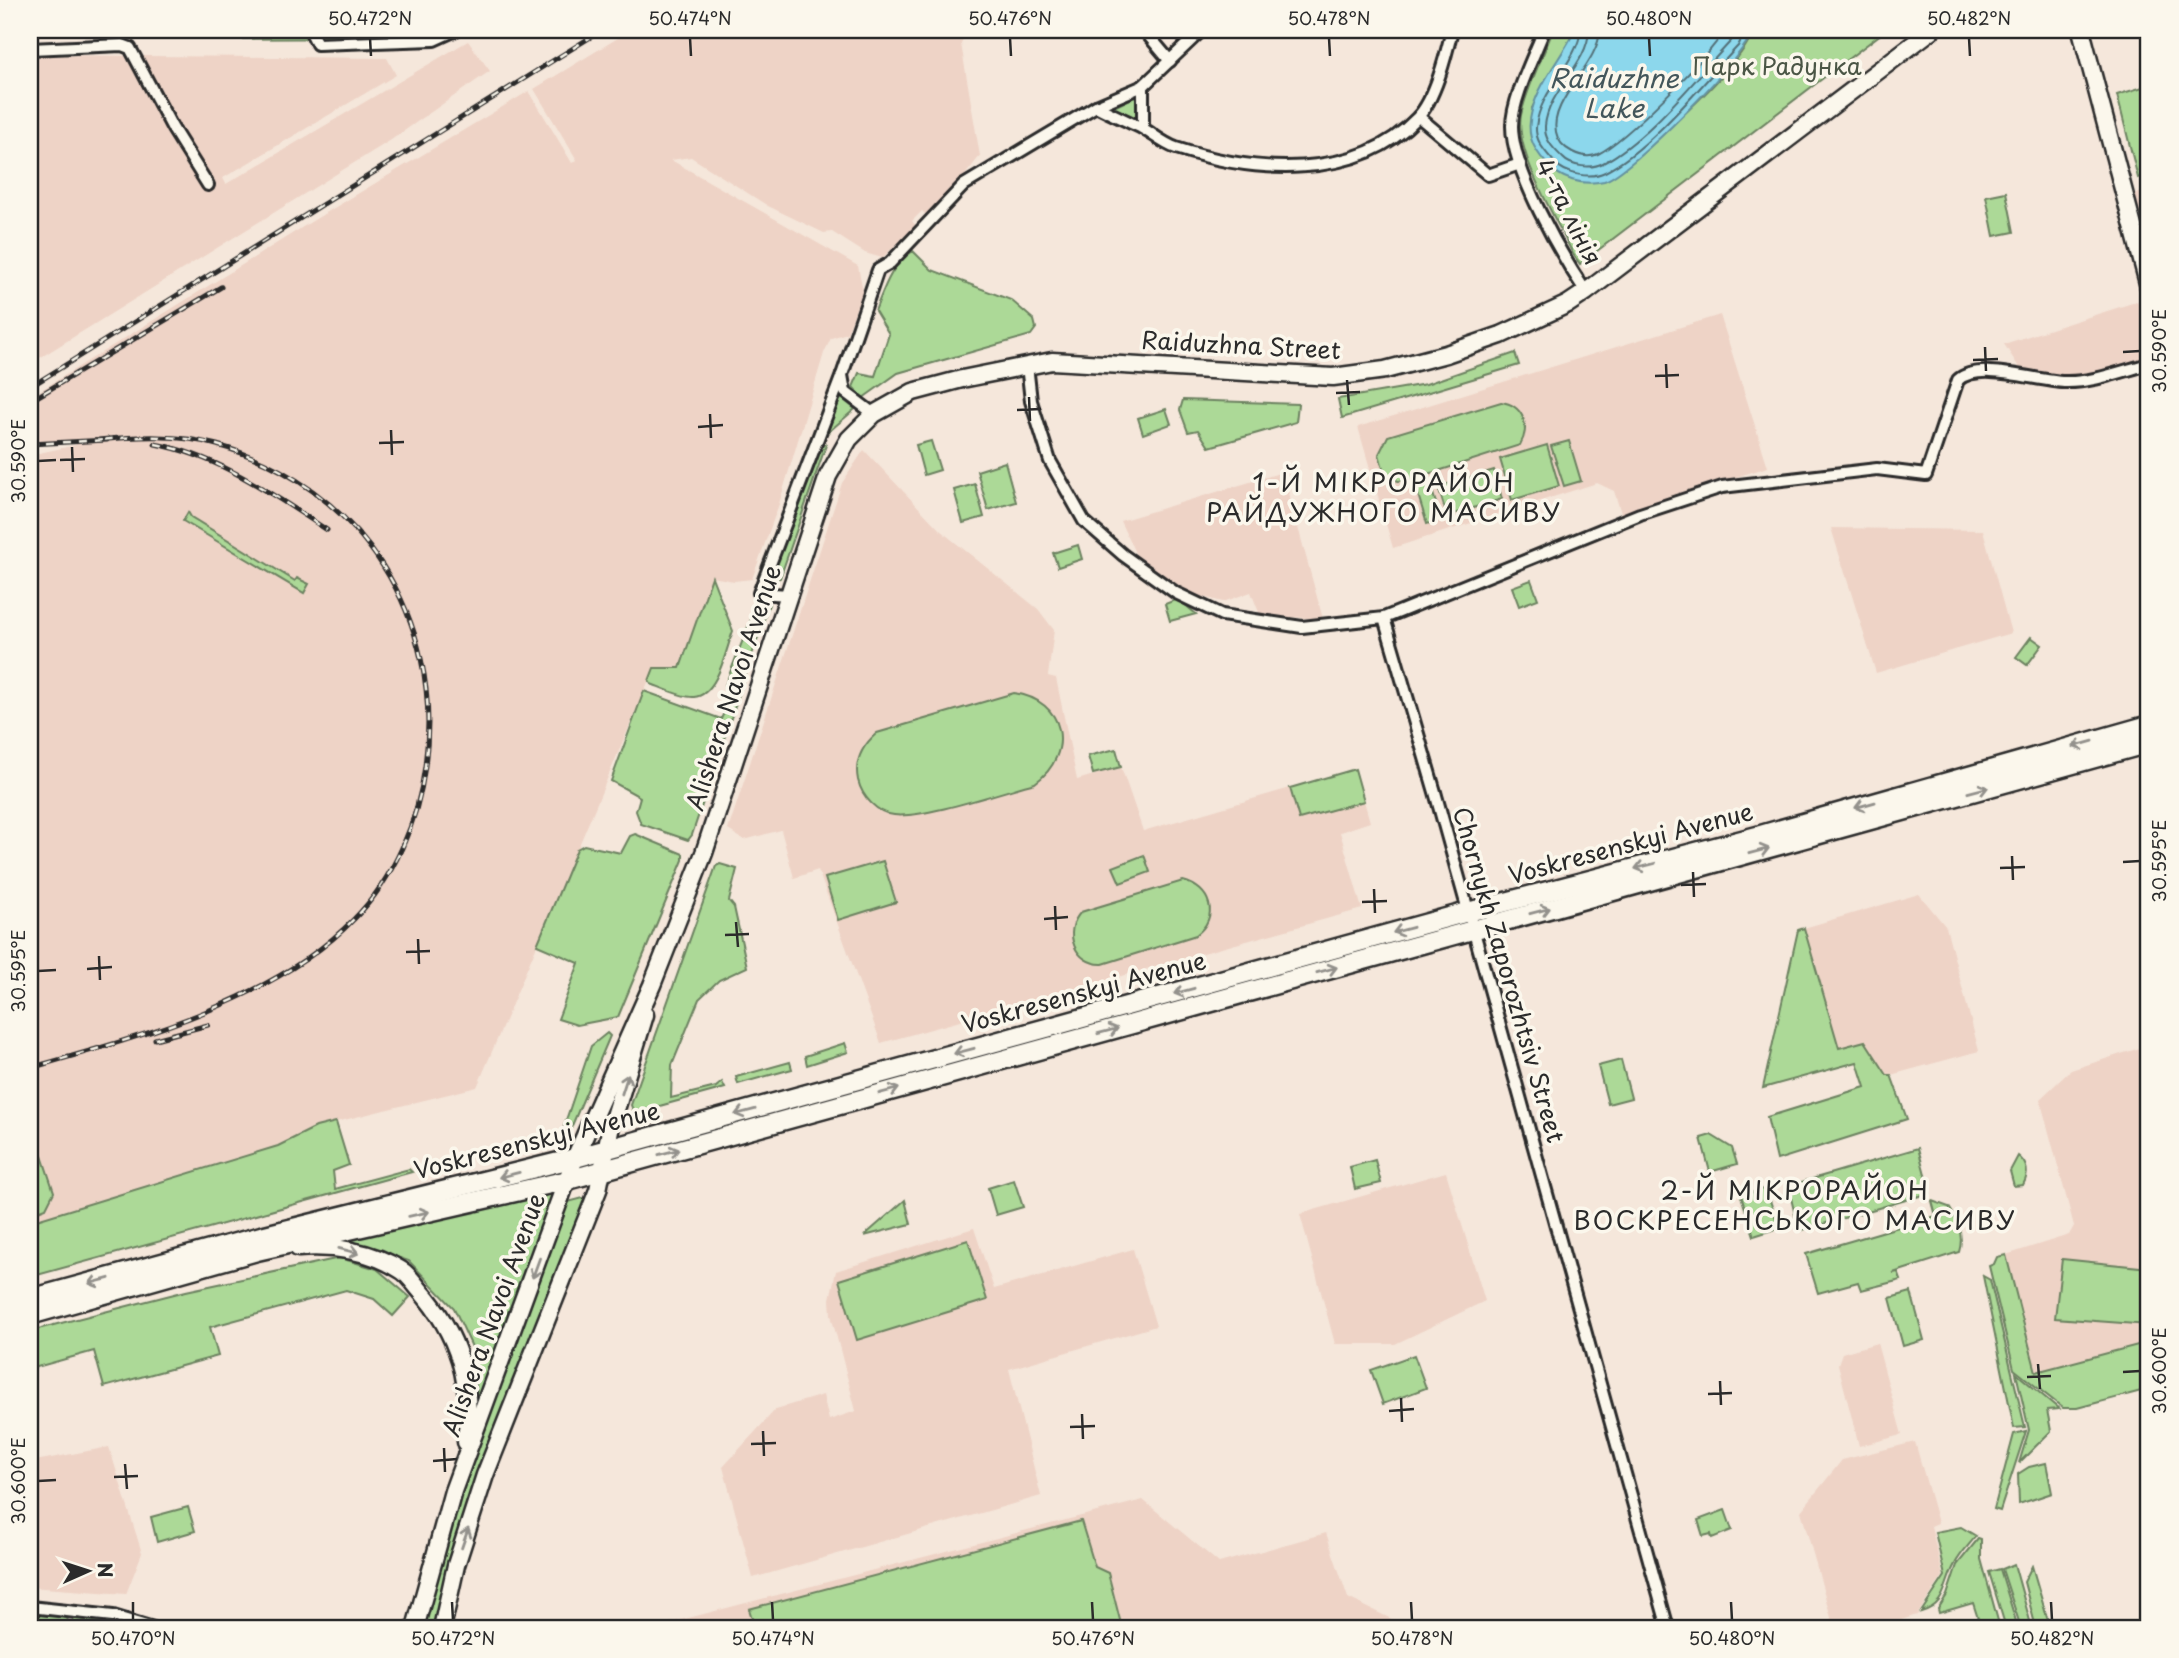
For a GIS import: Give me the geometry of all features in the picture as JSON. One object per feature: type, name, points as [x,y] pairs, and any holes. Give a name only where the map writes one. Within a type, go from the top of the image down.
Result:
[{"type":"main road","name":"Voskresenskyi Avenue","points":[[30,1315],[257,1251],[568,1181],[1471,921],[1756,836],[2149,725]]},
{"type":"main road","name":"Voskresenskyi Avenue","points":[[30,1300],[261,1236],[607,1150],[2149,743]]},
{"type":"street","points":[[310,30],[317,44],[434,40],[456,30]]},
{"type":"street","points":[[428,30],[434,40]]},
{"type":"street","points":[[1144,30],[1170,61]]},
{"type":"street","points":[[788,595],[759,593],[842,375],[878,270],[890,263],[964,185],[1096,106],[1143,86],[1202,30]]},
{"type":"street","points":[[1096,106],[1143,128],[1175,147],[1289,170],[1353,158],[1396,135],[1419,117],[1437,79],[1452,30]]},
{"type":"street","name":"4-та лінія","points":[[1544,30],[1513,114],[1512,127],[1520,164],[1569,267],[1586,292]]},
{"type":"street","name":"Raiduzhna Street","points":[[874,414],[913,392],[1052,361],[1109,362],[1333,377],[1385,370],[1446,354],[1501,335],[1568,304],[1586,292],[1931,30]]},
{"type":"street","points":[[2081,30],[2149,287]]},
{"type":"street","points":[[30,49],[130,48],[172,127],[208,185]]},
{"type":"street","points":[[1143,86],[1143,128]]},
{"type":"street","points":[[1419,117],[1488,175],[1520,164]]},
{"type":"street","points":[[1027,365],[1031,401],[1050,461],[1084,521],[1144,571],[1176,593],[1222,615],[1302,627],[1384,618],[1640,514],[1722,487],[1877,469],[1926,475],[1958,380],[1964,374],[1982,371],[2075,382],[2149,364]]},
{"type":"street","points":[[842,375],[845,392],[874,414]]},
{"type":"street","name":"Alishera Navoi Avenue","points":[[415,1628],[434,1554],[463,1466],[575,1158],[652,985],[730,780],[828,475],[849,439],[874,414]]},
{"type":"street","name":"Chornykh Zaporozhtsiv Street","points":[[1384,618],[1668,1628]]},
{"type":"street","name":"Alishera Navoi Avenue","points":[[442,1628],[456,1565],[485,1475],[604,1170],[607,1150],[652,985]]},
{"type":"street","points":[[257,1251],[318,1246],[343,1248],[402,1270],[435,1307],[460,1350],[469,1414],[463,1466]]},
{"type":"street","points":[[434,1554],[440,1572],[450,1572],[456,1565]]},
{"type":"street","points":[[30,1606],[113,1616],[153,1628]]},
{"type":"shaded area","points":[[631,30],[968,30],[961,44],[980,156],[954,189],[926,215],[922,211],[912,221],[916,226],[882,258],[865,253],[832,232],[824,233],[768,206],[691,157],[671,160],[858,266],[863,291],[847,333],[831,338],[824,353],[779,504],[752,579],[734,581],[712,577],[680,668],[654,668],[477,1087],[316,1127],[278,1146],[30,1222],[30,455],[76,445],[75,440],[30,446],[30,397],[314,220],[529,91],[572,163],[577,160],[534,89]]},
{"type":"shaded area","points":[[468,41],[490,71],[391,140],[30,364],[30,55],[387,58],[396,75],[223,178],[226,184]]},
{"type":"shaded area","points":[[2149,190],[2149,263],[2131,195]]},
{"type":"shaded area","points":[[2145,299],[2149,315],[2149,357],[2081,377],[2056,375],[2020,369],[2004,344]]},
{"type":"shaded area","points":[[1720,315],[1768,467],[1621,513],[1614,491],[1597,483],[1393,548],[1358,427]]},
{"type":"shaded area","points":[[864,450],[941,531],[1038,609],[1054,630],[1048,676],[1056,678],[1077,780],[1121,767],[1143,831],[1355,769],[1370,822],[1340,832],[1362,909],[881,1043],[818,870],[794,878],[781,830],[744,840],[728,830],[842,483]]},
{"type":"shaded area","points":[[1283,472],[1323,619],[1260,615],[1251,592],[1223,602],[1183,592],[1136,555],[1120,521]]},
{"type":"shaded area","points":[[1831,528],[1983,530],[2011,633],[1876,673]]},
{"type":"shaded area","points":[[1919,894],[1946,927],[1979,1051],[1887,1076],[1865,1042],[1839,1049],[1804,928]]},
{"type":"shaded area","points":[[2149,1045],[2149,1342],[2036,1372],[2006,1255],[2069,1235],[2074,1226],[2040,1099],[2071,1070]]},
{"type":"shaded area","points":[[1446,1172],[1485,1301],[1395,1344],[1335,1344],[1300,1214]]},
{"type":"shaded area","points":[[974,1228],[994,1289],[1133,1249],[1156,1326],[1009,1369],[1041,1496],[753,1578],[723,1467],[776,1409],[823,1395],[829,1420],[856,1411],[831,1315],[830,1299],[836,1271]]},
{"type":"shaded area","points":[[1877,1343],[1902,1435],[1859,1446],[1838,1364],[1842,1353]]},
{"type":"shaded area","points":[[1915,1442],[1938,1523],[1931,1526],[1943,1576],[1917,1615],[1876,1628],[1834,1628],[1801,1511],[1842,1460]]},
{"type":"shaded area","points":[[109,1447],[142,1553],[126,1594],[30,1587],[30,1462]]},
{"type":"shaded area","points":[[1143,1500],[1219,1563],[1326,1533],[1348,1598],[1410,1628],[650,1628]]},
{"type":"green space","points":[[208,30],[445,30],[420,38],[214,39]]},
{"type":"green space","name":"Парк Радунка","points":[[1553,30],[1575,30],[1532,108],[1606,180],[1665,132],[1712,87],[1746,46],[1753,30],[1886,30],[1580,264],[1538,186],[1524,148],[1521,130],[1521,115],[1527,94]]},
{"type":"green space","points":[[2149,85],[2149,174],[2138,178],[2117,95]]},
{"type":"green space","points":[[1134,97],[1139,99],[1138,116],[1133,119],[1116,112],[1116,106]]},
{"type":"green space","points":[[2006,192],[2014,232],[1994,236],[1986,196]]},
{"type":"green space","points":[[913,251],[932,270],[1011,300],[1034,320],[1036,328],[1031,335],[898,373],[863,398],[853,387],[859,373],[875,376],[889,334],[875,311],[894,270],[905,256]]},
{"type":"green space","points":[[1515,353],[1519,365],[1342,418],[1338,399],[1426,384]]},
{"type":"green space","points":[[840,397],[855,409],[825,435]]},
{"type":"green space","points":[[1183,400],[1298,404],[1296,422],[1209,447],[1198,430],[1188,432],[1180,410]]},
{"type":"green space","points":[[1501,402],[1515,407],[1523,418],[1525,431],[1520,445],[1410,480],[1398,481],[1384,472],[1379,454],[1388,436]]},
{"type":"green space","points":[[1166,409],[1171,424],[1143,434],[1138,418]]},
{"type":"green space","points":[[931,441],[940,470],[924,475],[916,445]]},
{"type":"green space","points":[[1569,441],[1581,481],[1564,486],[1551,446]]},
{"type":"green space","points":[[822,442],[826,445],[780,578],[776,579],[773,572]]},
{"type":"green space","points":[[1547,445],[1559,486],[1512,500],[1500,459]]},
{"type":"green space","points":[[1005,462],[1016,502],[988,510],[977,471]]},
{"type":"green space","points":[[1494,470],[1502,499],[1447,516],[1438,487]]},
{"type":"green space","points":[[1429,481],[1441,519],[1427,524],[1415,485]]},
{"type":"green space","points":[[975,484],[984,517],[963,523],[954,490]]},
{"type":"green space","points":[[188,512],[191,517],[295,581],[297,578],[309,584],[304,593],[183,521]]},
{"type":"green space","points":[[1078,545],[1082,559],[1058,567],[1053,553]]},
{"type":"green space","points":[[712,577],[733,631],[715,680],[702,694],[694,697],[651,684],[649,681],[654,668],[680,668]]},
{"type":"green space","points":[[1531,580],[1538,599],[1519,606],[1512,587]]},
{"type":"green space","points":[[765,597],[769,604],[692,835],[688,840],[641,824],[636,811],[640,797],[611,781],[644,691],[721,719],[732,696],[724,688],[759,599]]},
{"type":"green space","points":[[1178,599],[1196,614],[1170,621],[1165,604]]},
{"type":"green space","points":[[2031,637],[2042,645],[2027,665],[2016,657]]},
{"type":"green space","points":[[1014,693],[1045,706],[1059,729],[1060,743],[1056,757],[1048,771],[1035,783],[943,809],[907,815],[888,814],[876,808],[867,798],[858,780],[857,766],[864,748],[877,733]]},
{"type":"green space","points":[[1116,749],[1121,767],[1093,774],[1088,756]]},
{"type":"green space","points":[[1355,769],[1364,801],[1299,819],[1290,788]]},
{"type":"green space","points":[[635,834],[683,854],[683,860],[618,1017],[577,1025],[558,1019],[579,963],[537,945],[577,849],[584,845],[621,853],[630,836]]},
{"type":"green space","points":[[1144,855],[1150,872],[1120,883],[1113,867]]},
{"type":"green space","points":[[883,861],[896,902],[838,920],[825,878]]},
{"type":"green space","points":[[720,864],[737,869],[729,901],[734,907],[747,967],[719,980],[699,999],[672,1065],[671,1098],[716,1087],[722,1082],[725,1088],[634,1113],[631,1105],[716,866]]},
{"type":"green space","points":[[1183,881],[1200,890],[1209,904],[1208,920],[1196,935],[1103,964],[1085,959],[1074,946],[1072,929],[1081,912]]},
{"type":"green space","points":[[1804,928],[1839,1048],[1865,1041],[1887,1075],[1891,1075],[1907,1119],[1777,1160],[1767,1117],[1865,1087],[1857,1062],[1763,1088],[1798,930]]},
{"type":"green space","points":[[607,1033],[610,1036],[571,1128],[564,1126],[591,1046]]},
{"type":"green space","points":[[845,1043],[848,1052],[807,1065],[805,1056]]},
{"type":"green space","points":[[1621,1060],[1631,1098],[1608,1104],[1598,1066]]},
{"type":"green space","points":[[790,1062],[792,1069],[738,1084],[736,1077]]},
{"type":"green space","points":[[336,1122],[349,1165],[333,1171],[335,1189],[409,1169],[412,1172],[30,1277],[30,1222],[278,1146],[316,1127]]},
{"type":"green space","points":[[1711,1135],[1732,1148],[1737,1164],[1710,1172],[1701,1138]]},
{"type":"green space","points":[[1918,1148],[1930,1193],[1799,1231],[1788,1186]]},
{"type":"green space","points":[[30,1149],[40,1150],[54,1192],[46,1208],[30,1214]]},
{"type":"green space","points":[[2018,1156],[2024,1162],[2027,1173],[2023,1185],[2014,1186],[2010,1171]]},
{"type":"green space","points":[[1375,1160],[1381,1183],[1355,1189],[1350,1167]]},
{"type":"green space","points":[[1014,1180],[1023,1207],[996,1215],[988,1188]]},
{"type":"green space","points":[[1766,1188],[1779,1228],[1754,1236],[1741,1196]]},
{"type":"green space","points":[[557,1192],[478,1408],[472,1347],[454,1308],[409,1261],[367,1247],[334,1241]]},
{"type":"green space","points":[[585,1199],[521,1368],[436,1628],[419,1628],[440,1543],[568,1202]]},
{"type":"green space","points":[[905,1200],[911,1224],[864,1236]]},
{"type":"green space","points":[[1932,1201],[1949,1207],[1955,1217],[1960,1234],[1959,1252],[1893,1273],[1898,1272],[1901,1280],[1861,1290],[1858,1282],[1818,1293],[1806,1254],[1936,1216]]},
{"type":"green space","points":[[968,1240],[987,1300],[857,1340],[839,1280]]},
{"type":"green space","points":[[2006,1255],[2036,1372],[2149,1342],[2149,1389],[2077,1408],[2063,1408],[2014,1369],[1989,1266],[1994,1264],[1997,1257]]},
{"type":"green space","points":[[340,1258],[377,1269],[410,1297],[393,1316],[374,1299],[346,1290],[210,1327],[218,1356],[104,1387],[94,1351],[30,1369],[30,1331],[186,1291]]},
{"type":"green space","points":[[2062,1259],[2149,1268],[2149,1325],[2055,1318]]},
{"type":"green space","points":[[1983,1276],[1990,1280],[2025,1427],[2014,1428]]},
{"type":"green space","points":[[1911,1292],[1924,1340],[1903,1346],[1890,1298]]},
{"type":"green space","points":[[1414,1355],[1426,1388],[1383,1404],[1371,1370]]},
{"type":"green space","points":[[2016,1373],[2059,1409],[2047,1410],[2051,1431],[2019,1463],[2029,1430]]},
{"type":"green space","points":[[2026,1431],[2000,1511],[1994,1509],[2014,1434]]},
{"type":"green space","points":[[2046,1463],[2052,1493],[2019,1504],[2018,1474],[2029,1467]]},
{"type":"green space","points":[[188,1507],[195,1531],[157,1542],[151,1517]]},
{"type":"green space","points":[[1725,1510],[1732,1530],[1712,1538],[1711,1534],[1703,1536],[1698,1520]]},
{"type":"green space","points":[[1081,1521],[1095,1567],[1108,1573],[1122,1628],[755,1628],[749,1609]]},
{"type":"green space","points":[[1961,1527],[1976,1536],[1957,1560],[1940,1599],[1921,1612],[1945,1576],[1935,1532]]},
{"type":"green space","points":[[1978,1539],[1981,1540],[1981,1559],[2000,1628],[1981,1628],[1973,1603],[1939,1613],[1938,1609],[1947,1595],[1957,1565]]},
{"type":"green space","points":[[2014,1564],[2032,1628],[2021,1628],[2002,1569]]},
{"type":"green space","points":[[2032,1566],[2050,1628],[2036,1628],[2024,1582]]},
{"type":"green space","points":[[2000,1569],[2018,1628],[2006,1628],[1989,1572]]},
{"type":"green space","points":[[30,1613],[68,1617],[66,1628],[30,1628]]},
{"type":"green space","points":[[74,1618],[109,1620],[134,1628],[72,1628]]},
{"type":"water","name":"Raiduzhne Lake","points":[[1575,30],[1753,30],[1731,63],[1661,137],[1618,174],[1604,181],[1588,183],[1572,180],[1552,169],[1537,151],[1530,132],[1530,118],[1536,99]]},
{"type":"railway","points":[[30,387],[602,30]]},
{"type":"railway","points":[[30,401],[221,287]]},
{"type":"railway","points":[[30,1068],[114,1044],[202,1013],[285,973],[322,948],[354,919],[392,868],[417,807],[425,766],[428,712],[421,659],[406,610],[382,565],[351,525],[313,491],[268,464],[217,445],[158,437],[99,440]]},
{"type":"railway","points":[[30,444],[107,440]]},
{"type":"railway","points":[[155,444],[224,467],[327,530]]},
{"type":"railway","points":[[155,1039],[208,1025]]},
{"type":"district","name":"1-Й МІКРОРАЙОН РАЙДУЖНОГО МАСИВУ","points":[[1384,498]]},
{"type":"district","name":"2-Й МІКРОРАЙОН ВОСКРЕСЕНСЬКОГО МАСИВУ","points":[[1795,1206]]}]
